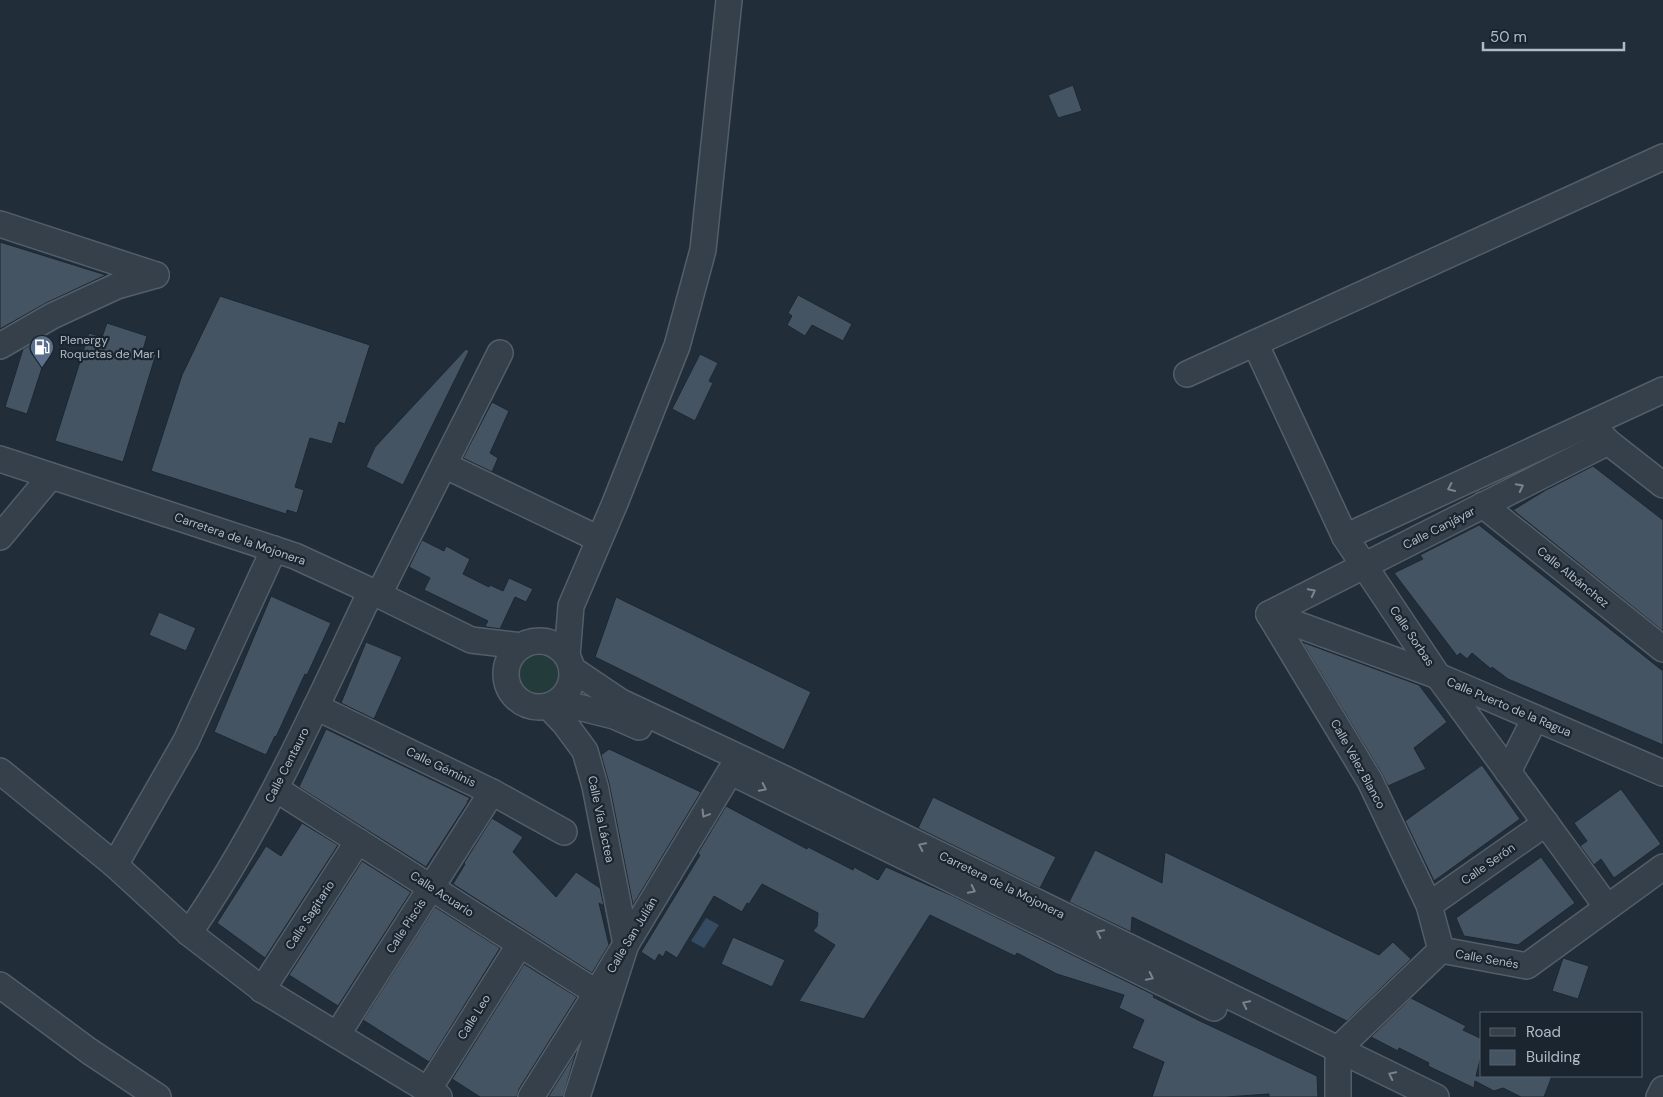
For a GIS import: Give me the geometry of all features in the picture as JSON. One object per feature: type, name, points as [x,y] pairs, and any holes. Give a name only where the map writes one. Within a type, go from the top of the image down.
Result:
[{"type":"street","points":[[571,606],[515,652],[509,660],[506,669],[506,679],[515,697],[524,704],[533,707],[553,704],[567,693],[571,685],[571,606],[677,346],[703,250],[729,0]]},
{"type":"street","points":[[1187,374],[1663,157]]},
{"type":"street","points":[[0,224],[156,275],[117,286],[52,316],[0,346]]},
{"type":"street","name":"Calle Sorbas","points":[[1255,343],[1346,537],[1364,566],[1438,676],[1607,907]]},
{"type":"street","name":"Calle Centauro","points":[[190,933],[206,910],[276,789],[316,707],[444,465],[500,353]]},
{"type":"street","points":[[1346,537],[1663,390]]},
{"type":"street","points":[[1590,423],[1608,442],[1663,485]]},
{"type":"street","name":"Calle Canjáyar","points":[[1269,614],[1608,442]]},
{"type":"street","name":"Carretera de la Mojonera","points":[[0,459],[295,556],[471,640],[527,644]]},
{"type":"street","points":[[444,465],[599,539]]},
{"type":"street","points":[[0,537],[51,476]]},
{"type":"street","name":"Calle Albánchez","points":[[1484,505],[1663,649]]},
{"type":"street","points":[[115,865],[186,741],[274,550]]},
{"type":"street","name":"Calle Puerto de la Ragua","points":[[1269,614],[1438,676],[1663,773]]},
{"type":"street","name":"Calle Vélez Blanco","points":[[1269,614],[1370,781],[1429,905],[1441,950]]},
{"type":"street","name":"Carretera de la Mojonera","points":[[471,640],[506,679]]},
{"type":"street","points":[[527,644],[541,641],[551,643],[560,649],[570,663]]},
{"type":"street","name":"Carretera de la Mojonera","points":[[570,663],[621,702],[783,778],[1338,1058],[1396,1097]]},
{"type":"street","name":"Carretera de la Mojonera","points":[[553,704],[614,716],[1338,1058],[1436,1097]]},
{"type":"street","name":"Calle Vía Láctea","points":[[553,704],[585,751],[595,786],[626,944]]},
{"type":"street","name":"Calle Géminis","points":[[316,707],[492,792],[564,832]]},
{"type":"street","points":[[585,751],[592,734],[601,722],[614,716]]},
{"type":"street","points":[[1508,772],[1535,718]]},
{"type":"street","points":[[0,771],[115,865],[190,933],[262,990],[433,1094]]},
{"type":"street","name":"Calle San Julián","points":[[602,997],[626,944],[730,772]]},
{"type":"street","name":"Calle Acuario","points":[[276,789],[602,997]]},
{"type":"street","name":"Calle Piscis","points":[[337,1035],[492,792]]},
{"type":"street","name":"Calle Serón","points":[[1429,905],[1546,823]]},
{"type":"street","name":"Calle Sagitario","points":[[262,990],[358,841]]},
{"type":"street","name":"Calle Senés","points":[[1338,1058],[1441,950],[1527,966],[1663,867]]},
{"type":"street","name":"Calle Leo","points":[[433,1094],[520,944]]},
{"type":"street","points":[[0,986],[89,1051],[158,1097]]},
{"type":"street","points":[[531,1097],[602,997]]},
{"type":"street","points":[[577,1097],[602,997]]},
{"type":"street","points":[[1338,1058],[1338,1097]]},
{"type":"street","points":[[1659,1097],[1663,1089]]},
{"type":"green space","points":[[533,650],[543,650],[557,660],[561,673],[557,686],[551,692],[543,696],[533,696],[519,686],[515,678],[515,668],[525,654]]},
{"type":"water","points":[[706,918],[719,925],[704,948],[691,941]]},
{"type":"building","points":[[1073,85],[1082,111],[1058,118],[1048,95]]},
{"type":"building","points":[[0,242],[106,275],[46,303],[0,329]]},
{"type":"building","points":[[798,295],[852,324],[843,341],[812,325],[805,336],[787,325],[792,316],[788,313]]},
{"type":"building","points":[[220,296],[370,345],[345,424],[339,422],[332,444],[310,438],[295,487],[304,490],[297,513],[287,510],[286,514],[151,471],[182,375]]},
{"type":"building","points":[[107,323],[147,336],[143,350],[156,354],[123,462],[55,441],[89,333],[102,337]]},
{"type":"building","points":[[46,336],[50,343],[27,414],[5,407],[23,349]]},
{"type":"building","points":[[466,349],[469,351],[403,485],[366,467],[375,447]]},
{"type":"building","points":[[700,354],[718,363],[709,381],[713,383],[695,421],[672,409]]},
{"type":"building","points":[[492,402],[509,411],[490,453],[498,458],[492,472],[463,458]]},
{"type":"building","points":[[1593,466],[1663,520],[1663,631],[1513,510],[1546,490]]},
{"type":"building","points":[[1479,525],[1663,671],[1663,745],[1508,679],[1492,667],[1491,669],[1472,653],[1467,659],[1460,653],[1457,656],[1394,573],[1423,559],[1420,555]]},
{"type":"building","points":[[422,540],[444,551],[446,546],[470,559],[463,574],[489,587],[490,585],[503,591],[509,578],[533,589],[526,602],[515,597],[500,629],[487,627],[485,626],[488,621],[424,590],[430,578],[409,567]]},
{"type":"building","points":[[271,596],[331,623],[266,755],[214,732]]},
{"type":"building","points":[[616,597],[811,692],[784,750],[595,657]]},
{"type":"building","points":[[159,612],[196,628],[186,651],[149,635]]},
{"type":"building","points":[[366,642],[402,657],[374,719],[341,703]]},
{"type":"building","points":[[1302,642],[1419,685],[1447,722],[1414,748],[1426,769],[1388,786]]},
{"type":"building","points":[[326,729],[470,798],[426,867],[299,787]]},
{"type":"building","points":[[609,749],[701,792],[633,905],[609,783],[601,755]]},
{"type":"building","points":[[1482,765],[1520,819],[1434,881],[1405,821]]},
{"type":"building","points":[[1621,789],[1661,844],[1614,878],[1601,859],[1594,865],[1580,846],[1587,841],[1574,823]]},
{"type":"building","points":[[933,797],[1056,857],[1040,888],[918,828]]},
{"type":"building","points":[[726,806],[807,849],[808,847],[853,870],[854,867],[878,880],[886,867],[953,896],[1154,995],[1153,997],[1198,1020],[1317,1076],[1318,1097],[1269,1097],[1269,1094],[1226,1097],[1152,1097],[1164,1062],[1132,1048],[1144,1020],[1119,1008],[1124,995],[1057,974],[1017,953],[1015,956],[930,915],[864,1019],[799,1001],[835,945],[813,931],[817,926],[818,913],[762,884],[742,912],[714,896],[677,958],[666,951],[663,957],[659,954],[655,961],[641,952],[700,855],[698,853]]},
{"type":"building","points":[[492,818],[523,837],[513,852],[556,897],[576,872],[600,888],[604,906],[599,903],[609,945],[592,973],[453,884]]},
{"type":"building","points":[[302,823],[338,845],[265,958],[217,923],[266,846],[281,856]]},
{"type":"building","points":[[1095,850],[1162,883],[1165,852],[1379,955],[1393,942],[1411,959],[1347,1021],[1132,917],[1131,932],[1069,902]]},
{"type":"building","points":[[1541,857],[1575,903],[1518,945],[1464,936],[1456,918]]},
{"type":"building","points":[[362,861],[411,892],[338,1006],[289,975]]},
{"type":"building","points":[[435,907],[500,948],[429,1062],[363,1020]]},
{"type":"building","points":[[733,937],[785,960],[772,987],[721,964]]},
{"type":"building","points":[[1563,958],[1589,966],[1578,999],[1552,991]]},
{"type":"building","points":[[524,964],[577,997],[519,1089],[517,1097],[480,1097],[452,1079]]},
{"type":"building","points":[[1411,998],[1466,1026],[1463,1030],[1480,1038],[1480,1060],[1476,1076],[1552,1077],[1544,1097],[1521,1097],[1503,1088],[1494,1091],[1475,1081],[1474,1088],[1428,1066],[1429,1063],[1399,1048],[1398,1051],[1371,1037]]},
{"type":"building","points":[[576,1052],[563,1097],[548,1097]]},
{"type":"place","name":"Plenergy Roquetas de Mar I","points":[[42,368]]}]
